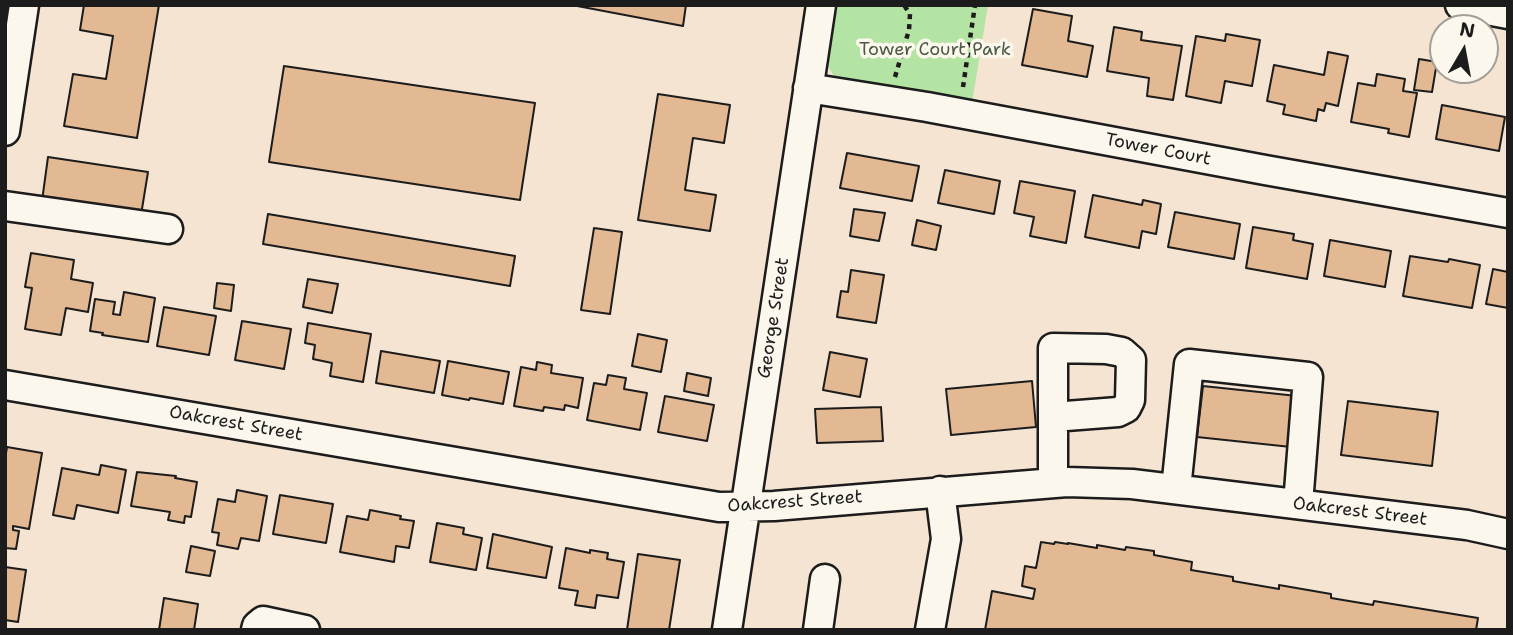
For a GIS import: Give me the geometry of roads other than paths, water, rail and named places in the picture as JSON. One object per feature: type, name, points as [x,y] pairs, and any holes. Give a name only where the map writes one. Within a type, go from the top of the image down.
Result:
[{"type":"street","points":[[5,131],[24,5]]},
{"type":"street","name":"George Street","points":[[727,630],[821,5]]},
{"type":"street","points":[[1460,5],[1508,14]]},
{"type":"street","name":"Tower Court","points":[[808,88],[927,107],[1508,213]]},
{"type":"street","points":[[5,206],[168,229]]},
{"type":"street","points":[[1176,489],[1189,364],[1308,377],[1298,504]]},
{"type":"street","name":"Oakcrest Street","points":[[5,384],[719,507],[774,506],[1067,482],[1132,484],[1467,525],[1508,534]]},
{"type":"street","points":[[1053,416],[1053,483]]},
{"type":"street","points":[[930,630],[946,539],[940,491]]},
{"type":"street","points":[[818,630],[825,579]]},
{"type":"street","points":[[257,628],[263,621],[305,630]]},
{"type":"park label","name":"Tower Court Park","points":[[935,50]]}]
